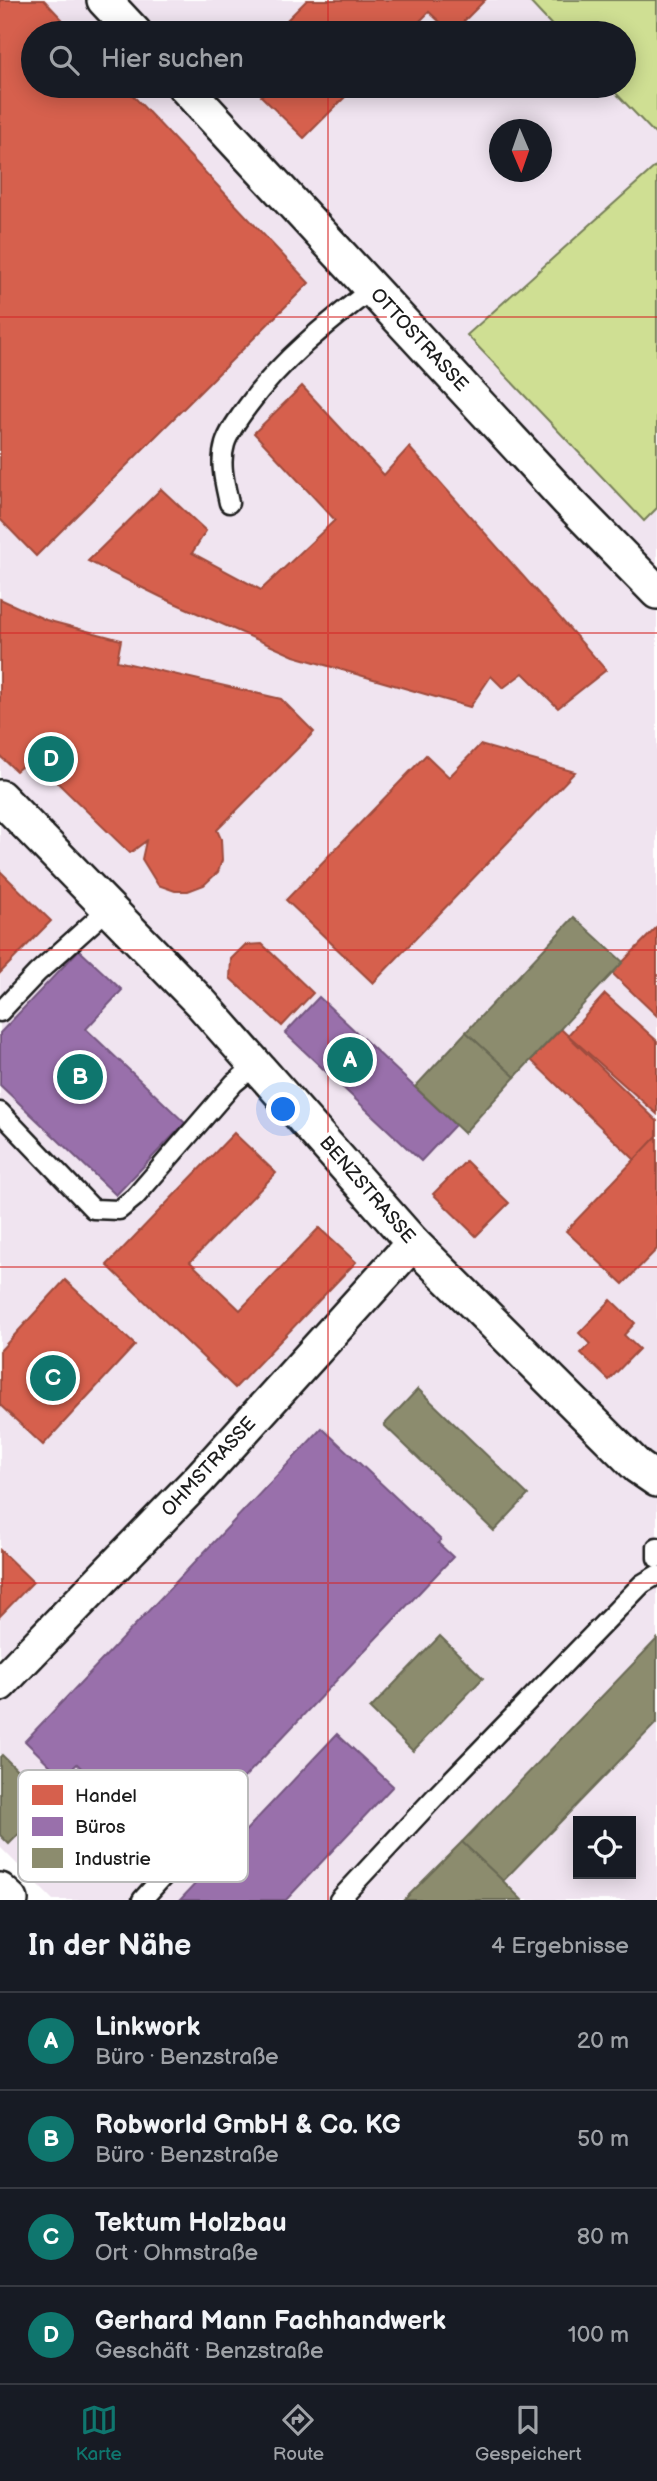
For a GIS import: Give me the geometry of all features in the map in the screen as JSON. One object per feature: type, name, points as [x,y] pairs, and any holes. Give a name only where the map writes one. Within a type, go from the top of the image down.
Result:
[{"type":"street","points":[[104,0],[124,21]]},
{"type":"street","name":"OTTOSTRASSE","points":[[195,98],[569,502],[657,592]]},
{"type":"street","name":"BENZSTRASSE","points":[[0,797],[201,1003],[413,1243],[638,1467],[657,1480]]},
{"type":"street","name":"OHMSTRASSE","points":[[0,1685],[200,1478],[413,1243]]},
{"type":"street","points":[[0,1890],[11,1900]]},
{"type":"lane","points":[[229,503],[222,473],[225,444],[236,422],[257,393],[317,331],[372,289]]},
{"type":"lane","points":[[0,1012],[37,973],[109,908]]},
{"type":"lane","points":[[0,1112],[93,1209],[119,1210],[135,1197],[234,1083],[256,1065]]},
{"type":"lane","points":[[657,1547],[657,1558]]},
{"type":"lane","points":[[339,1900],[632,1594],[657,1575]]},
{"type":"lane","points":[[142,1900],[158,1882]]},
{"type":"shaded area","points":[[0,0],[528,0],[548,21],[21,21],[21,98],[621,98],[657,136],[657,165],[467,335],[644,520],[657,508],[657,1900],[53,1900],[35,1882],[248,1882],[248,1770],[18,1770],[18,1865],[0,1847]]},
{"type":"green space","points":[[528,0],[657,0],[657,136],[621,98],[636,98],[636,21],[548,21]]},
{"type":"green space","points":[[657,165],[657,508],[644,521],[467,335]]},
{"type":"building: Handel","points":[[0,0],[44,0],[64,21],[21,21],[21,98],[135,98],[309,283],[36,556],[0,519]]},
{"type":"building: Handel","points":[[307,0],[485,0],[464,21],[439,21],[429,12],[420,21],[286,21]]},
{"type":"building: Handel","points":[[263,98],[344,98],[304,138]]},
{"type":"building: Handel","points":[[302,386],[384,475],[409,447],[606,670],[558,708],[523,673],[503,688],[491,676],[470,707],[294,656],[161,597],[88,561],[161,489],[206,531],[192,553],[261,590],[335,520],[254,433]]},
{"type":"building: Handel","points":[[0,599],[46,620],[121,640],[117,661],[281,699],[314,732],[217,830],[221,839],[222,860],[218,872],[204,885],[188,891],[175,891],[158,885],[142,859],[146,841],[130,853],[32,758],[16,771],[0,756]]},
{"type":"building: Handel","points":[[480,745],[575,772],[373,983],[286,900],[426,755],[449,777]]},
{"type":"building: Handel","points":[[0,871],[51,921],[0,973]]},
{"type":"building: Handel","points":[[657,927],[657,1016],[612,973]]},
{"type":"building: Handel","points":[[262,944],[313,993],[282,1026],[230,978],[231,959],[245,945]]},
{"type":"building: Handel","points":[[605,994],[657,1041],[657,1114],[568,1035]]},
{"type":"building: Handel","points":[[561,1029],[657,1121],[657,1136],[635,1160],[531,1060]]},
{"type":"building: Handel","points":[[234,1133],[276,1173],[190,1262],[240,1310],[319,1228],[356,1262],[235,1388],[107,1265]]},
{"type":"building: Handel","points":[[657,1136],[657,1249],[623,1284],[566,1231]]},
{"type":"building: Handel","points":[[466,1161],[509,1203],[476,1236],[433,1194]]},
{"type":"building: Handel","points":[[65,1280],[135,1345],[43,1445],[0,1405],[0,1351]]},
{"type":"building: Handel","points":[[611,1300],[635,1323],[624,1335],[639,1349],[609,1380],[581,1353],[590,1344],[579,1333]]},
{"type":"building: Handel","points":[[0,1550],[33,1582],[0,1616]]},
{"type":"building: Büros","points":[[79,950],[122,990],[86,1029],[185,1123],[116,1195],[0,1085],[0,1033]]},
{"type":"building: Büros","points":[[319,997],[455,1125],[421,1161],[285,1033]]},
{"type":"building: Büros","points":[[322,1428],[441,1540],[438,1543],[453,1557],[248,1774],[248,1770],[83,1770],[77,1764],[71,1770],[55,1770],[25,1741]]},
{"type":"building: Büros","points":[[337,1734],[393,1786],[286,1900],[180,1900],[197,1882],[248,1882],[248,1828]]},
{"type":"building: Industrie","points":[[574,917],[623,962],[515,1077],[466,1032]]},
{"type":"building: Industrie","points":[[466,1032],[515,1077],[464,1133],[415,1087]]},
{"type":"building: Industrie","points":[[418,1389],[528,1495],[494,1531],[384,1425]]},
{"type":"building: Industrie","points":[[440,1636],[483,1678],[413,1751],[370,1709]]},
{"type":"building: Industrie","points":[[657,1639],[657,1722],[503,1881],[462,1842]]},
{"type":"building: Industrie","points":[[2,1755],[18,1771],[18,1835],[9,1844],[0,1835]]},
{"type":"building: Industrie","points":[[462,1842],[503,1881],[522,1900],[404,1900]]},
{"type":"place","name":"Gerhard Mann Fachhandwerk","points":[[51,759]]},
{"type":"place","name":"Linkwork","points":[[350,1060]]},
{"type":"place","name":"Robworld GmbH & Co. KG","points":[[80,1077]]},
{"type":"place","name":"Tektum Holzbau","points":[[53,1378]]}]
